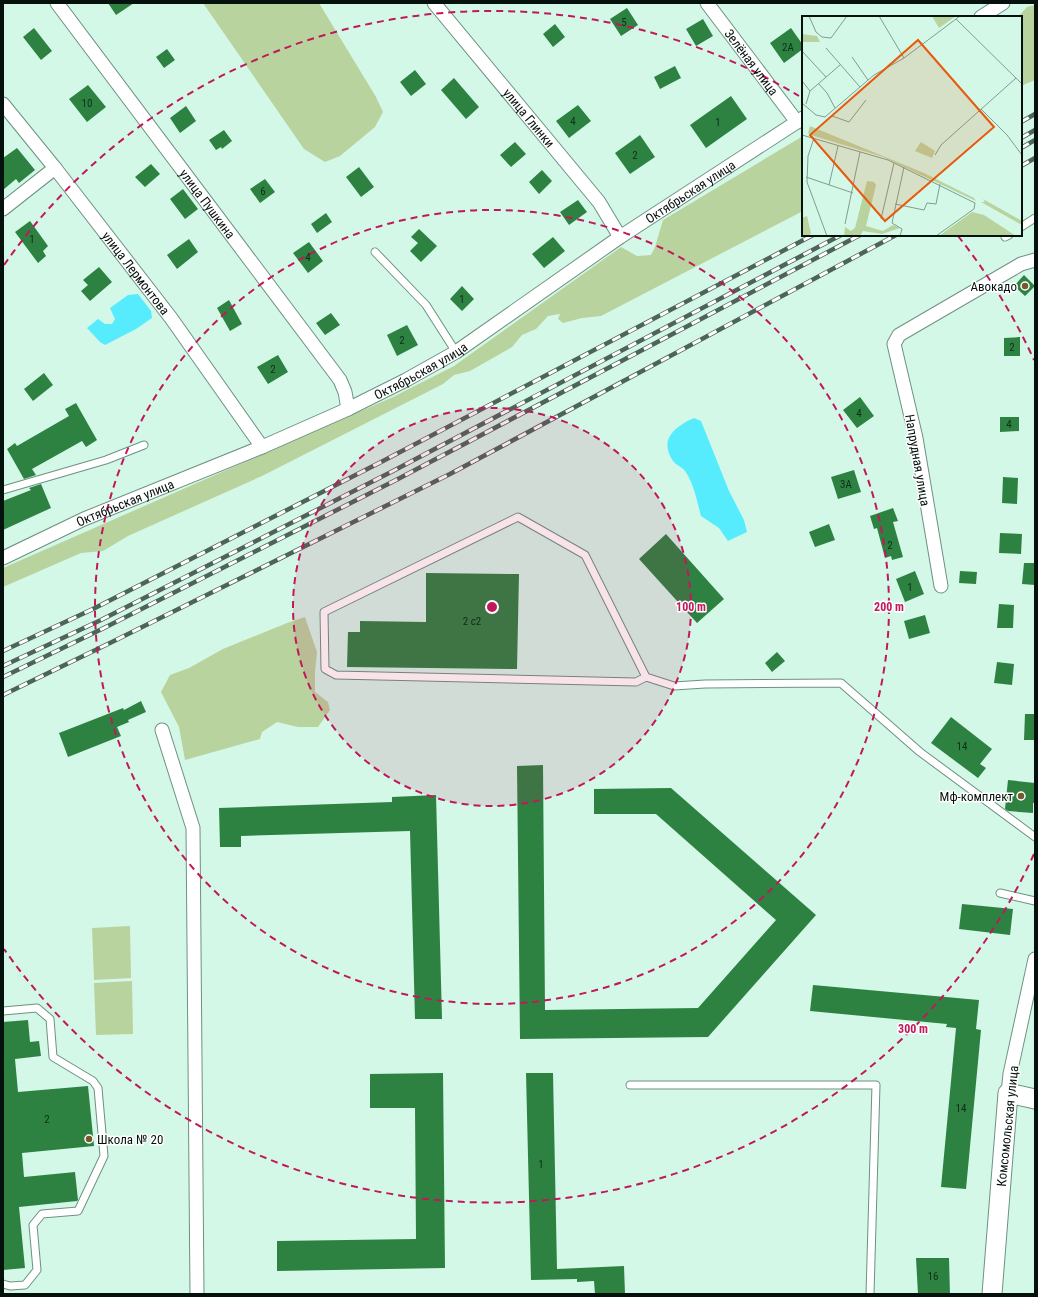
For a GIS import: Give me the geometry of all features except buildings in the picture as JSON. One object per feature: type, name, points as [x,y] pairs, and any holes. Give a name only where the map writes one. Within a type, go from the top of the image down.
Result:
[{"type":"street","name":"улица Пушкина","points":[[57,3],[340,380],[345,392],[348,409]]},
{"type":"street","name":"улица Глинки","points":[[434,3],[599,202],[620,237]]},
{"type":"street","name":"Зелёная улица","points":[[707,3],[800,120]]},
{"type":"street","points":[[982,16],[996,5]]},
{"type":"street","name":"улица Лермонтова","points":[[3,104],[55,168],[171,318],[262,447]]},
{"type":"street","name":"Октябрьская улица","points":[[3,558],[84,519],[262,447],[348,409],[406,380],[456,352],[620,237],[800,120]]},
{"type":"street","points":[[3,209],[55,168]]},
{"type":"street","name":"Напрудная улица","points":[[941,586],[916,438],[894,344],[899,335],[1021,264],[1035,260]]},
{"type":"street","points":[[162,730],[193,828],[197,1294]]},
{"type":"street","name":"Комсомольская улица","points":[[992,1294],[1010,1074],[1035,959]]},
{"type":"street","points":[[1008,1093],[1035,1099]]},
{"type":"lane","points":[[1022,226],[1035,218]]},
{"type":"lane","points":[[375,252],[426,305],[456,352]]},
{"type":"lane","points":[[3,490],[106,460],[144,445]]},
{"type":"lane","points":[[646,677],[585,555],[518,517],[324,612],[325,669],[336,675],[636,682],[646,677],[674,686],[705,684],[841,683],[920,752],[1035,837]]},
{"type":"lane","points":[[1000,893],[1035,901]]},
{"type":"lane","points":[[3,1011],[37,1008],[50,1019],[53,1057],[93,1081],[98,1088],[104,1156],[78,1211],[42,1214],[33,1225],[38,1270],[25,1285],[10,1286],[3,1284]]},
{"type":"lane","points":[[630,1085],[876,1085],[870,1294]]},
{"type":"green space","points":[[203,3],[319,3],[376,97],[383,112],[375,127],[340,156],[325,162],[304,149]]},
{"type":"green space","points":[[1035,5],[1035,80],[1022,86],[1022,16],[1019,16],[1027,7]]},
{"type":"green space","points":[[802,137],[802,212],[601,316],[582,318],[563,323],[558,319],[560,314],[548,316],[536,329],[522,335],[512,347],[470,371],[454,375],[443,384],[262,476],[128,536],[103,551],[81,553],[3,587],[3,568],[393,397],[454,366],[621,247],[637,256],[651,255],[663,220]]},
{"type":"green space","points":[[305,617],[317,652],[315,692],[328,702],[330,710],[318,727],[298,727],[277,722],[262,732],[260,739],[185,760],[179,727],[161,692],[170,675],[189,668],[223,649]]},
{"type":"green space","points":[[130,926],[131,978],[94,980],[92,928]]},
{"type":"green space","points":[[132,981],[133,1034],[96,1035],[94,983]]},
{"type":"water","points":[[138,294],[151,311],[152,318],[136,329],[105,345],[100,342],[87,328],[98,319],[105,324],[112,324],[115,319],[110,308],[128,295]]},
{"type":"water","points":[[694,418],[701,421],[729,491],[744,520],[747,532],[728,541],[719,528],[701,516],[691,481],[684,470],[673,461],[667,446],[668,440],[675,429]]},
{"type":"railway","points":[[1022,121],[1035,114]]},
{"type":"railway","points":[[1022,137],[1035,130]]},
{"type":"railway","points":[[1022,147],[1035,140]]},
{"type":"railway","points":[[1022,165],[1035,158]]},
{"type":"railway","points":[[3,651],[93,609],[383,461],[811,236]]},
{"type":"railway","points":[[3,666],[101,620],[393,471],[839,236]]},
{"type":"railway","points":[[3,677],[106,627],[398,479],[858,236]]},
{"type":"railway","points":[[3,695],[450,474],[894,236]]},
{"type":"place","name":"Авокадо","points":[[1025,286]]},
{"type":"place","name":"Мф-комплект","points":[[1021,796]]},
{"type":"place","name":"Школа № 20","points":[[89,1139]]}]
